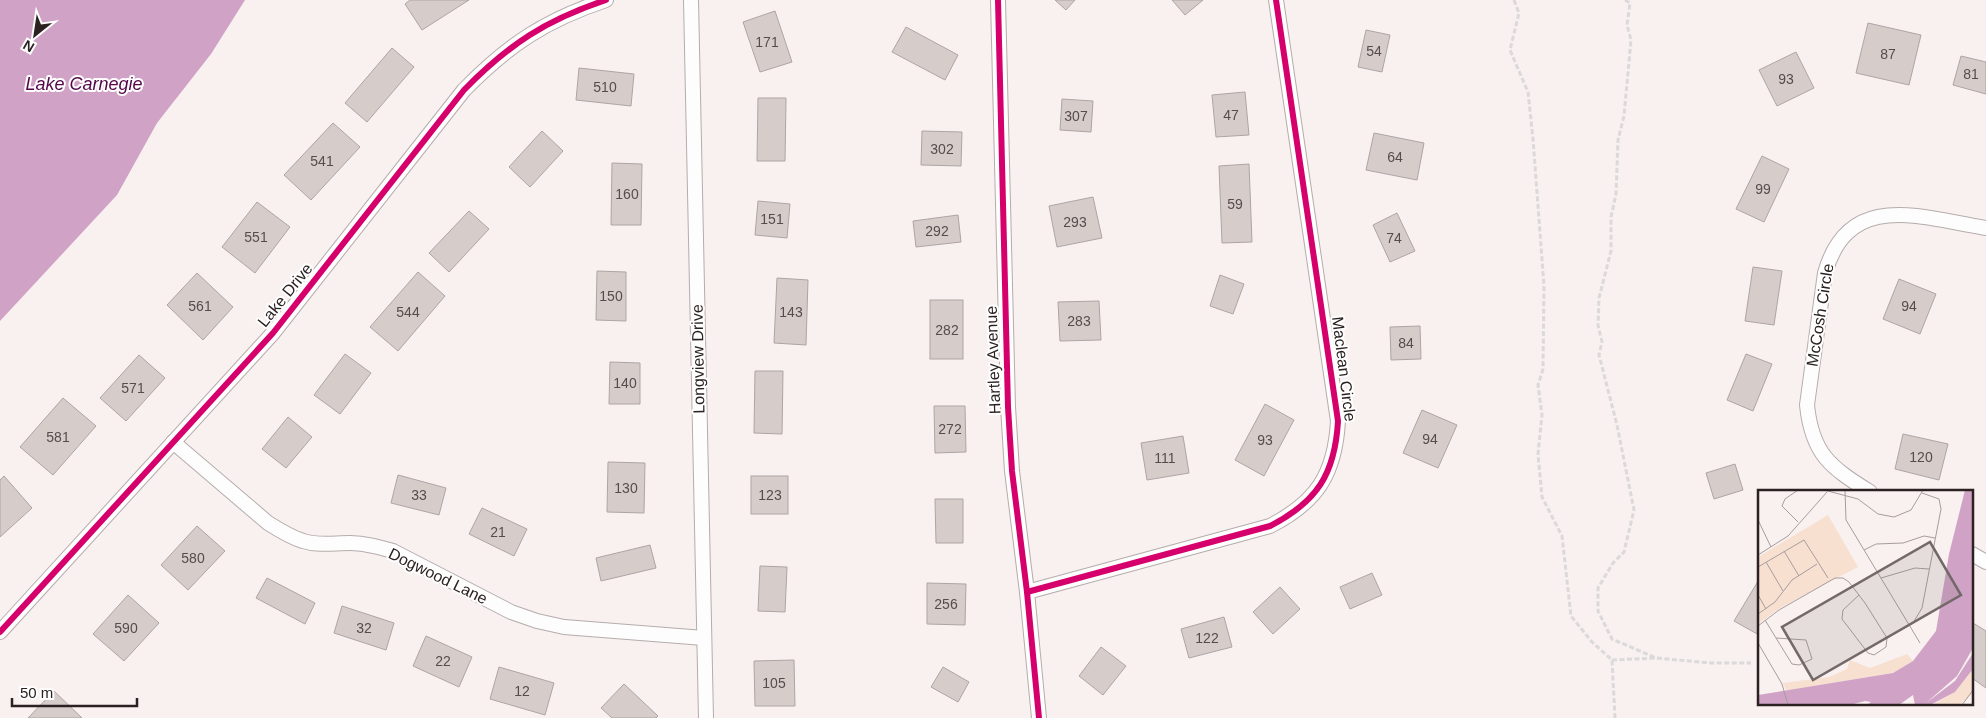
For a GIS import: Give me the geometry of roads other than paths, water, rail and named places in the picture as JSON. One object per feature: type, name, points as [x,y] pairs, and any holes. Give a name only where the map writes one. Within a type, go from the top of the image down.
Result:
[{"type":"street","name":"Lake Drive","points":[[0,632],[273,333],[464,90],[490,64],[517,42],[576,10],[606,0]]},
{"type":"street","name":"Longview Drive","points":[[691,0],[706,718]]},
{"type":"street","name":"Hartley Avenue","points":[[998,0],[1008,407],[1012,470],[1028,592],[1039,718]]},
{"type":"street","name":"Maclean Circle","points":[[1028,592],[1270,526],[1288,517],[1306,503],[1319,487],[1329,469],[1337,446],[1338,421],[1276,0]]},
{"type":"street","name":"McCosh Circle","points":[[1867,490],[1836,470],[1824,457],[1816,444],[1809,426],[1807,405],[1824,272],[1829,257],[1837,243],[1848,230],[1863,221],[1878,216],[1896,214],[1986,228]]},
{"type":"street","name":"Dogwood Lane","points":[[173,442],[268,523],[284,534],[304,541],[322,544],[373,545],[393,551],[511,612],[537,622],[564,627],[704,638]]},
{"type":"street","points":[[1974,555],[1986,562]]},
{"type":"water","name":"Lake Carnegie","points":[[0,0],[245,0],[211,54],[157,123],[117,195],[0,321]]}]
